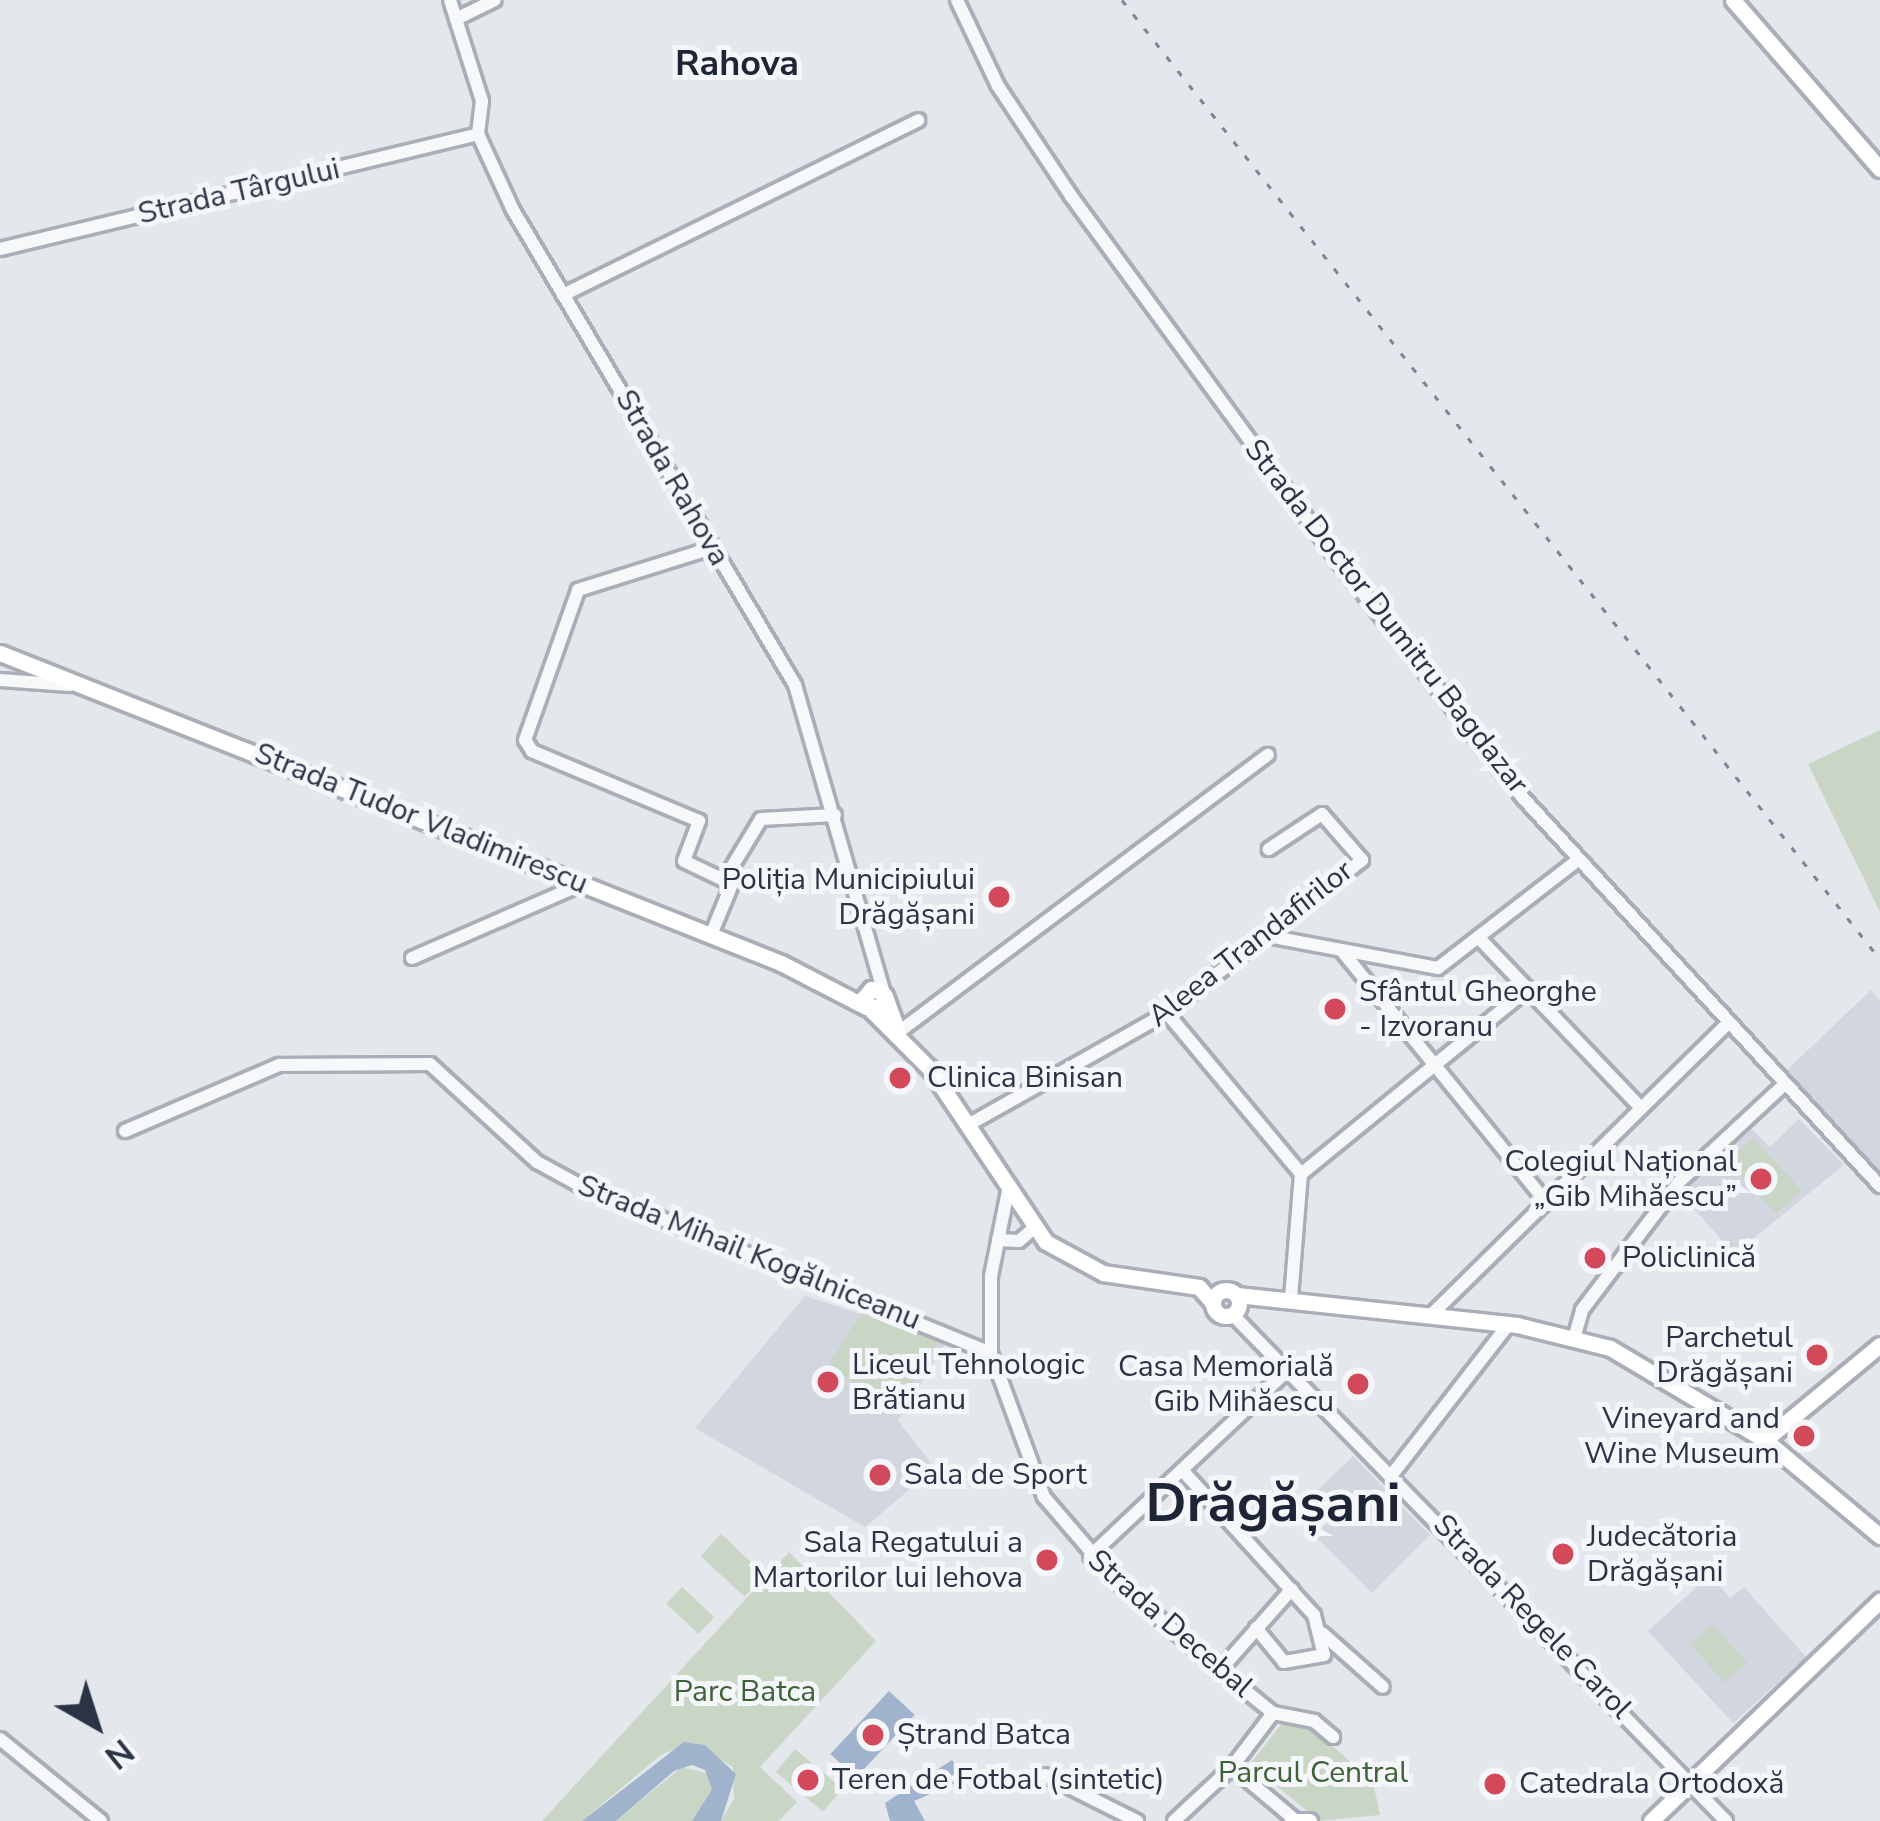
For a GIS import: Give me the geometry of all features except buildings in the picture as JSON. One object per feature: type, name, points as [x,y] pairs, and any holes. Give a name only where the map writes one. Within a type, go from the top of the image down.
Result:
[{"type":"main road","points":[[1733,0],[1880,169]]},
{"type":"main road","name":"Strada Tudor Vladimirescu","points":[[0,653],[711,935],[840,992],[874,999]]},
{"type":"main road","points":[[874,999],[968,1125],[1033,1229],[1103,1273],[1199,1287],[1224,1296],[1291,1298],[1575,1335],[1657,1371],[1765,1440],[1880,1536]]},
{"type":"main road","points":[[1224,1296],[1221,1315],[1232,1314]]},
{"type":"main road","points":[[1765,1440],[1880,1345]]},
{"type":"main road","points":[[1651,1821],[1880,1600]]},
{"type":"street","name":"Strada Rahova","points":[[450,0],[482,100],[478,134],[563,295],[795,685],[877,967],[874,999]]},
{"type":"street","points":[[456,19],[495,0]]},
{"type":"street","name":"Strada Doctor Dumitru Bagdazar","points":[[957,0],[998,86],[1071,196],[1336,560],[1580,859],[1880,1186]]},
{"type":"street","points":[[563,295],[918,120]]},
{"type":"street","name":"Strada Târgului","points":[[0,249],[478,134]]},
{"type":"street","points":[[711,935],[732,884],[684,861],[699,820],[532,751],[525,740],[578,590],[712,548]]},
{"type":"street","points":[[0,680],[83,686]]},
{"type":"street","points":[[898,1030],[1268,755]]},
{"type":"street","name":"Aleea Trandafirilor","points":[[968,1125],[1167,1013],[1362,860],[1322,814],[1269,849]]},
{"type":"street","points":[[724,880],[761,819],[836,815]]},
{"type":"street","points":[[1262,935],[1438,968],[1580,859]]},
{"type":"street","points":[[412,958],[582,884]]},
{"type":"street","points":[[1479,938],[1640,1107]]},
{"type":"street","points":[[1342,950],[1543,1198]]},
{"type":"street","points":[[1301,1174],[1528,989]]},
{"type":"street","points":[[1167,1013],[1301,1174],[1291,1298]]},
{"type":"street","points":[[1431,1315],[1543,1198],[1728,1023]]},
{"type":"street","name":"Strada Mihail Kogălniceanu","points":[[125,1130],[278,1065],[430,1064],[537,1162],[579,1185],[991,1353]]},
{"type":"street","points":[[1575,1335],[1582,1310],[1679,1182],[1785,1084]]},
{"type":"street","name":"Strada Decebal","points":[[1008,1191],[998,1240],[991,1353],[1036,1483],[1090,1556],[1220,1670],[1274,1713],[1314,1720],[1333,1737]]},
{"type":"street","points":[[998,1240],[1019,1240],[1033,1229]]},
{"type":"street","name":"Strada Regele Carol","points":[[1232,1314],[1394,1472],[1726,1821]]},
{"type":"street","points":[[1394,1472],[1509,1324]]},
{"type":"street","points":[[1090,1556],[1290,1368]]},
{"type":"street","points":[[1182,1470],[1292,1588],[1322,1633],[1383,1687]]},
{"type":"street","points":[[1220,1670],[1292,1588]]},
{"type":"street","points":[[1256,1628],[1284,1662],[1324,1655],[1322,1633]]},
{"type":"street","points":[[1174,1821],[1232,1768],[1274,1713]]},
{"type":"street","points":[[0,1739],[101,1821]]},
{"type":"street","points":[[1232,1768],[1298,1820]]},
{"type":"street","points":[[1045,1775],[1136,1821]]},
{"type":"shaded area","points":[[1871,990],[1880,1001],[1880,1172],[1787,1070]]},
{"type":"shaded area","name":"Colegiul Național „Gib Mihăescu”","points":[[1799,1119],[1844,1165],[1734,1254],[1680,1193],[1752,1129],[1770,1147]]},
{"type":"shaded area","name":"Liceul Tehnologic Brătianu","points":[[805,1296],[946,1342],[898,1421],[935,1468],[865,1527],[695,1428]]},
{"type":"shaded area","points":[[1353,1456],[1430,1535],[1372,1593],[1315,1536],[1337,1512],[1317,1491]]},
{"type":"shaded area","points":[[1710,1575],[1730,1598],[1744,1587],[1806,1657],[1733,1723],[1648,1631]]},
{"type":"green space","points":[[1880,730],[1880,912],[1808,764]]},
{"type":"green space","points":[[1753,1138],[1801,1190],[1776,1214],[1727,1162]]},
{"type":"green space","points":[[861,1313],[940,1340],[892,1412],[829,1364]]},
{"type":"green space","points":[[721,1534],[765,1575],[744,1597],[701,1556]]},
{"type":"green space","name":"Parc Batca","points":[[789,1552],[876,1641],[760,1767],[797,1802],[779,1821],[721,1821],[734,1799],[733,1767],[695,1743],[662,1754],[582,1821],[542,1821]]},
{"type":"green space","points":[[682,1587],[714,1617],[698,1634],[666,1604]]},
{"type":"green space","points":[[1713,1625],[1747,1663],[1725,1683],[1691,1645]]},
{"type":"green space","name":"Parcul Central","points":[[1283,1722],[1311,1727],[1373,1782],[1380,1815],[1319,1821],[1250,1764]]},
{"type":"green space","name":"Teren de Fotbal (sintetic)","points":[[795,1749],[842,1789],[823,1812],[776,1772]]},
{"type":"green space","name":"Parc Batca","points":[[682,1767],[709,1774],[712,1789],[692,1821],[616,1821]]},
{"type":"water","name":"Ștrand Batca","points":[[889,1691],[915,1715],[856,1778],[830,1754]]},
{"type":"water","points":[[684,1742],[705,1745],[736,1774],[721,1821],[692,1821],[712,1789],[705,1770],[692,1765],[674,1771],[616,1821],[582,1821]]},
{"type":"water","points":[[952,1760],[967,1778],[914,1801],[925,1821],[890,1821],[885,1803]]},
{"type":"railway","points":[[1122,0],[1880,959]]},
{"type":"place","name":"Poliția Municipiului Drăgășani","points":[[999,897]]},
{"type":"place","name":"Sfântul Gheorghe - Izvoranu","points":[[1335,1009]]},
{"type":"place","name":"Clinica Binisan","points":[[900,1078]]},
{"type":"place","name":"Colegiul Național „Gib Mihăescu”","points":[[1761,1179]]},
{"type":"place","name":"Policlinică","points":[[1595,1258]]},
{"type":"place","name":"Parchetul Drăgășani","points":[[1817,1355]]},
{"type":"place","name":"Liceul Tehnologic Brătianu","points":[[828,1382]]},
{"type":"place","name":"Casa Memorială Gib Mihăescu","points":[[1358,1384]]},
{"type":"place","name":"Vineyard and Wine Museum","points":[[1804,1436]]},
{"type":"place","name":"Sala de Sport","points":[[880,1475]]},
{"type":"place","name":"Judecătoria Drăgășani","points":[[1563,1554]]},
{"type":"place","name":"Sala Regatului a Martorilor lui Iehova","points":[[1047,1560]]},
{"type":"place","name":"Ștrand Batca","points":[[873,1735]]},
{"type":"place","name":"Teren de Fotbal (sintetic)","points":[[808,1780]]},
{"type":"place","name":"Catedrala Ortodoxă","points":[[1495,1784]]},
{"type":"district","name":"Rahova","points":[[737,64]]},
{"type":"district","name":"Drăgășani","points":[[1273,1503]]}]
